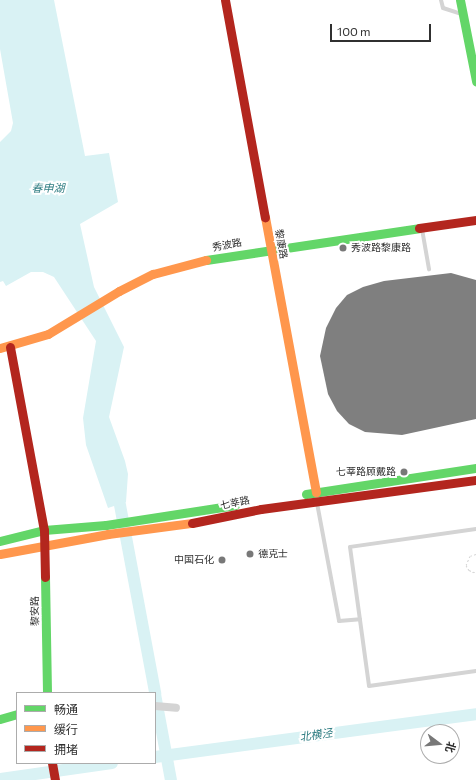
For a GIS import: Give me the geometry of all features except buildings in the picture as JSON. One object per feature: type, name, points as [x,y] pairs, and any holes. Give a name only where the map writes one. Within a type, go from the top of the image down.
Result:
[{"type":"street","name":"黎康路","points":[[225,0],[316,496]]},
{"type":"street","points":[[460,0],[476,81]]},
{"type":"street","name":"秀波路","points":[[0,348],[10,347],[48,334],[105,300],[153,274],[181,265],[271,248],[476,220]]},
{"type":"street","name":"黎安路","points":[[10,347],[44,530],[47,692]]},
{"type":"street","name":"七莘路","points":[[0,541],[44,530],[138,530],[316,496],[476,468]]},
{"type":"street","name":"七莘路","points":[[0,554],[107,530],[138,520],[316,496],[338,500],[476,480]]},
{"type":"street","points":[[156,706],[176,708]]},
{"type":"street","points":[[0,719],[16,714]]},
{"type":"street","points":[[52,764],[55,780]]},
{"type":"lane","points":[[441,0],[443,8],[462,14]]},
{"type":"lane","points":[[422,227],[429,269]]},
{"type":"lane","points":[[316,496],[338,621],[360,619]]},
{"type":"lane","points":[[476,529],[350,547],[369,686],[476,671]]},
{"type":"path","points":[[476,554],[470,556],[466,565],[469,570],[476,573]]},
{"type":"water","name":"春申湖","points":[[0,0],[54,0],[85,156],[109,153],[118,202],[80,224],[94,287],[124,347],[109,417],[125,461],[128,474],[126,502],[108,508],[86,445],[83,418],[96,341],[54,277],[43,272],[31,272],[6,286],[3,281],[0,282],[0,142],[11,131],[13,123],[0,49]]},
{"type":"waterway","points":[[117,489],[155,692]]},
{"type":"waterway","points":[[156,699],[171,780]]},
{"type":"waterway","name":"北横泾","points":[[156,757],[476,714]]},
{"type":"waterway","name":"北横泾","points":[[0,779],[105,764]]},
{"type":"traffic: fast","points":[[460,0],[476,81]]},
{"type":"traffic: fast","points":[[206,260],[419,228]]},
{"type":"traffic: fast","points":[[306,494],[476,468]]},
{"type":"traffic: fast","points":[[0,541],[44,530],[106,525],[235,505]]},
{"type":"traffic: fast","points":[[45,577],[47,692]]},
{"type":"traffic: fast","points":[[0,719],[16,714]]},
{"type":"traffic: slow","points":[[265,217],[316,492]]},
{"type":"traffic: slow","points":[[0,348],[48,334],[119,291],[153,274],[206,260]]},
{"type":"traffic: slow","points":[[0,554],[108,534],[192,523]]},
{"type":"traffic: jam","points":[[225,0],[265,217]]},
{"type":"traffic: jam","points":[[419,228],[476,220]]},
{"type":"traffic: jam","points":[[10,347],[44,530],[45,577]]},
{"type":"traffic: jam","points":[[192,523],[261,509],[476,480]]},
{"type":"traffic: jam","points":[[52,764],[55,780]]},
{"type":"place","name":"秀波路黎康路","points":[[343,248]]},
{"type":"place","name":"七莘路顾戴路","points":[[404,472]]},
{"type":"place","name":"德克士","points":[[250,554]]},
{"type":"place","name":"中国石化","points":[[222,560]]}]
